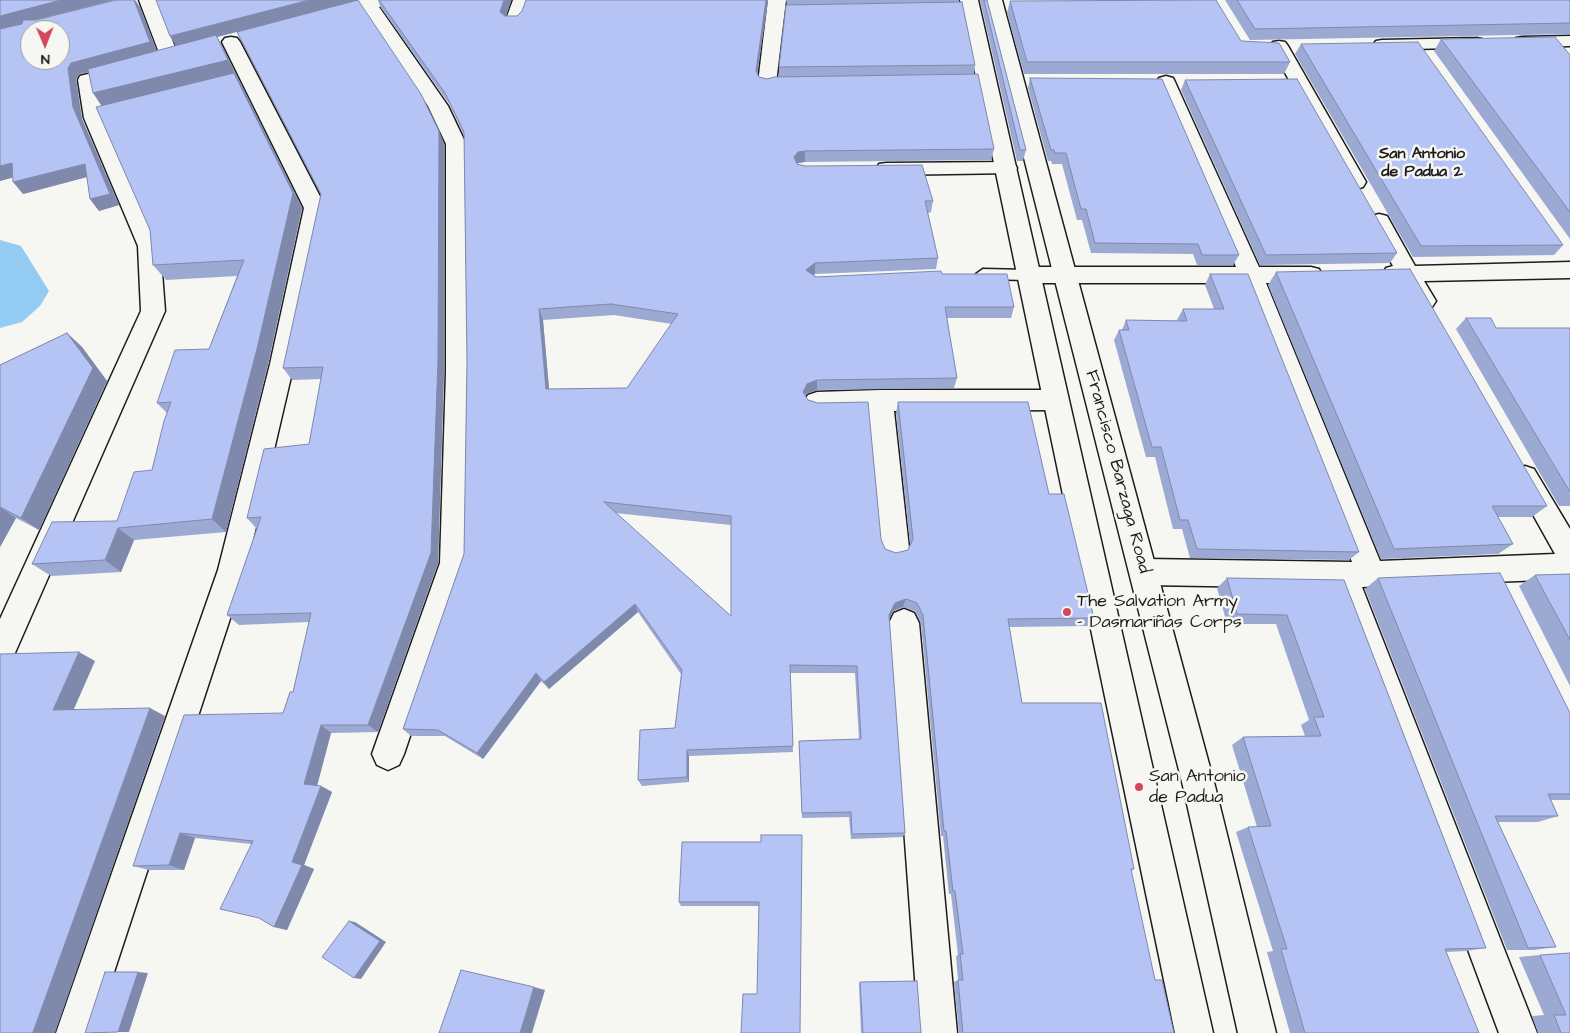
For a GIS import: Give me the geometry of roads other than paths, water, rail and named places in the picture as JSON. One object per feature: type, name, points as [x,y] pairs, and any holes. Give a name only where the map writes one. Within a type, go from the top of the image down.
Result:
[{"type":"street","points":[[514,22],[522,0]]},
{"type":"street","points":[[140,1],[170,58]]},
{"type":"street","points":[[313,20],[373,2],[438,106],[456,144],[458,372],[454,563],[388,754]]},
{"type":"street","points":[[966,4],[981,80],[1007,168],[1055,400],[1194,1033]]},
{"type":"street","name":"Francisco Barzaga Road","points":[[999,4],[1023,80],[1064,275],[1145,572],[1199,786],[1256,1033]]},
{"type":"street","points":[[772,83],[779,7]]},
{"type":"street","points":[[75,1033],[232,570],[282,364],[315,208],[240,81],[223,44],[250,37]]},
{"type":"street","points":[[1368,45],[1422,52],[1499,42],[1552,41],[1567,48]]},
{"type":"street","points":[[1279,47],[1289,81],[1433,316]]},
{"type":"street","points":[[0,652],[153,311],[149,246],[103,115],[87,80],[187,54]]},
{"type":"street","points":[[1166,82],[1251,276],[1518,1033]]},
{"type":"street","points":[[862,169],[1007,168]]},
{"type":"street","points":[[1370,274],[1409,274],[1568,259]]},
{"type":"street","points":[[1028,275],[1330,275]]},
{"type":"street","points":[[880,400],[895,548]]},
{"type":"street","points":[[817,402],[1055,400]]},
{"type":"street","points":[[1516,462],[1570,555]]},
{"type":"street","points":[[1145,572],[1357,575],[1499,582],[1570,566]]},
{"type":"street","points":[[904,623],[938,1033]]},
{"type":"lane","points":[[971,274],[1028,275]]},
{"type":"waterway","points":[[0,261],[18,291],[0,306]]},
{"type":"place","name":"The Salvation Army - Dasmariñas Corps","points":[[1067,612]]},
{"type":"place","name":"San Antonio de Padua","points":[[1139,787]]},
{"type":"district","name":"San Antonio de Padua 2","points":[[1422,164]]}]
